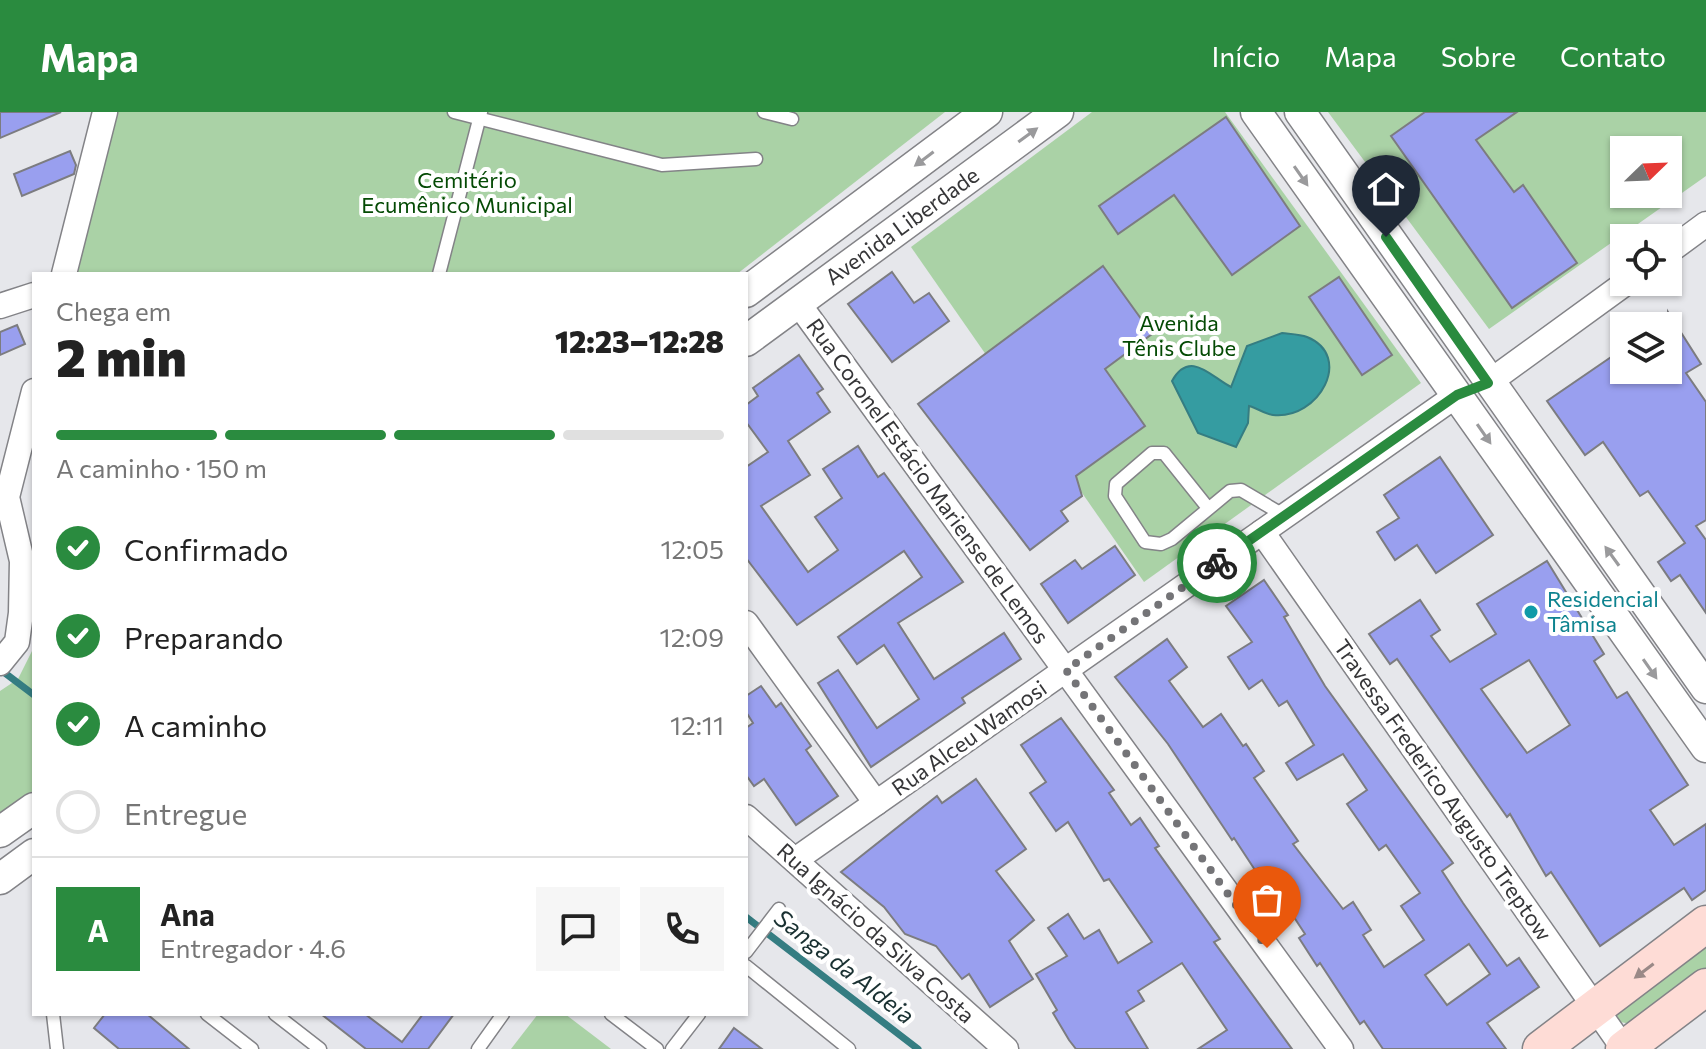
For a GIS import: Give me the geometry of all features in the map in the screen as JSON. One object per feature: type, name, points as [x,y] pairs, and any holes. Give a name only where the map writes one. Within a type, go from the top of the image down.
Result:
[{"type":"main road","points":[[1541,1049],[1704,929]]},
{"type":"main road","points":[[1624,1049],[1706,987]]},
{"type":"street","points":[[65,272],[105,112]]},
{"type":"street","name":"Avenida Liberdade","points":[[748,291],[987,112]]},
{"type":"street","name":"Avenida Liberdade","points":[[748,340],[1058,112]]},
{"type":"street","points":[[1256,112],[1706,747]]},
{"type":"street","points":[[1300,112],[1488,383],[1706,688]]},
{"type":"street","points":[[1682,242],[1706,224]]},
{"type":"street","points":[[1457,395],[1488,383],[1610,294]]},
{"type":"street","points":[[0,306],[32,296]]},
{"type":"street","name":"Rua Coronel Estácio Mariense de Lemos","points":[[798,303],[1341,1049]]},
{"type":"street","name":"Rua Alceu Wamosi","points":[[795,860],[1457,395]]},
{"type":"street","points":[[0,663],[17,642],[21,613],[22,561],[4,494],[32,398]]},
{"type":"street","name":"Travessa Frederico Augusto Treptow","points":[[1262,532],[1624,1049]]},
{"type":"street","points":[[748,626],[876,803]]},
{"type":"street","points":[[0,832],[32,809]]},
{"type":"street","name":"Rua Ignácio da Silva Costa","points":[[748,819],[1006,1049]]},
{"type":"street","points":[[0,879],[32,855]]},
{"type":"lane","points":[[454,112],[480,115],[662,165],[756,159]]},
{"type":"lane","points":[[764,112],[792,119]]},
{"type":"lane","points":[[440,272],[480,115]]},
{"type":"lane","points":[[1208,508],[1164,453],[1152,453],[1116,484],[1115,496],[1145,542],[1161,544],[1172,539],[1230,491],[1241,490],[1285,516]]},
{"type":"lane","points":[[748,949],[779,909]]},
{"type":"lane","points":[[748,968],[849,1049]]},
{"type":"lane","points":[[53,1016],[57,1049]]},
{"type":"lane","points":[[210,1016],[252,1049]]},
{"type":"lane","points":[[278,1016],[320,1049]]},
{"type":"lane","points":[[478,1049],[502,1016]]},
{"type":"lane","points":[[614,1016],[657,1049]]},
{"type":"lane","points":[[672,1049],[697,1016]]},
{"type":"green space","name":"Cemitério Ecumênico Municipal","points":[[114,112],[945,112],[740,272],[73,272]]},
{"type":"green space","name":"Avenida Tênis Clube","points":[[1092,112],[1225,112],[1421,383],[1144,582],[911,247]]},
{"type":"green space","points":[[1328,112],[1706,112],[1706,176],[1682,193],[1682,136],[1610,136],[1610,208],[1661,208],[1638,224],[1610,224],[1610,244],[1489,329]]},
{"type":"green space","points":[[32,651],[32,791],[0,815],[0,691],[18,679]]},
{"type":"green space","points":[[1702,947],[1706,949],[1706,968],[1631,1024],[1620,1022],[1616,1013]]},
{"type":"green space","points":[[536,1016],[568,1016],[611,1049],[511,1049]]},
{"type":"water","points":[[1282,333],[1307,337],[1321,346],[1328,358],[1329,371],[1325,385],[1316,398],[1290,414],[1273,415],[1249,406],[1248,423],[1236,447],[1198,433],[1172,381],[1179,372],[1186,367],[1201,368],[1231,387],[1247,346]]},
{"type":"building","points":[[0,112],[61,112],[0,138]]},
{"type":"building","points":[[1425,112],[1517,112],[1476,140],[1514,192],[1523,185],[1577,263],[1512,308],[1391,136]]},
{"type":"building","points":[[1226,117],[1300,226],[1232,275],[1174,195],[1118,234],[1099,206]]},
{"type":"building","points":[[70,151],[76,165],[74,174],[22,196],[14,174]]},
{"type":"building","points":[[1103,266],[1152,334],[1105,369],[1145,426],[1076,476],[1082,496],[1061,511],[1068,521],[1030,550],[918,404]]},
{"type":"building","points":[[892,272],[914,303],[929,293],[949,321],[892,362],[848,304]]},
{"type":"building","points":[[1339,277],[1392,355],[1362,375],[1309,297]]},
{"type":"building","points":[[17,325],[25,344],[0,355],[0,332]]},
{"type":"building","points":[[1682,334],[1701,364],[1686,373],[1706,402],[1706,520],[1696,526],[1706,540],[1706,613],[1680,575],[1671,581],[1658,562],[1685,543],[1648,491],[1640,496],[1603,442],[1585,455],[1547,401],[1610,358],[1610,384],[1682,384]]},
{"type":"building","points":[[799,355],[823,389],[817,393],[830,412],[788,441],[810,475],[761,506],[808,572],[838,550],[815,517],[842,498],[823,469],[858,446],[878,477],[884,473],[963,582],[898,623],[934,679],[1004,633],[1021,659],[962,698],[965,703],[871,767],[818,683],[838,670],[877,728],[919,699],[884,645],[857,664],[838,637],[922,577],[904,551],[797,625],[748,561],[748,466],[768,452],[748,425],[748,404],[758,396],[753,388]]},
{"type":"building","points":[[1440,457],[1493,535],[1436,573],[1417,545],[1395,560],[1377,532],[1399,518],[1384,495]]},
{"type":"building","points":[[1115,546],[1135,575],[1068,623],[1041,584],[1075,560],[1082,569]]},
{"type":"building","points":[[1547,561],[1604,654],[1594,661],[1617,698],[1627,692],[1688,785],[1650,810],[1674,845],[1706,824],[1706,890],[1692,900],[1684,888],[1600,946],[1551,872],[1546,876],[1510,814],[1507,817],[1397,659],[1390,664],[1369,634],[1420,600],[1440,630],[1431,636],[1450,662],[1496,634],[1477,604]],"holes":[[[1529,660],[1570,725],[1527,753],[1481,689]]]},
{"type":"building","points":[[1264,580],[1288,615],[1284,617],[1325,686],[1453,863],[1442,871],[1463,903],[1507,966],[1519,958],[1539,987],[1487,1023],[1506,1049],[1383,1049],[1364,1021],[1360,1024],[1320,963],[1317,966],[1299,938],[1305,934],[1286,905],[1259,868],[1255,870],[1234,838],[1232,840],[1168,744],[1115,677],[1167,639],[1187,667],[1169,681],[1203,727],[1221,714],[1243,746],[1246,744],[1264,771],[1254,778],[1298,841],[1293,844],[1343,909],[1353,902],[1371,930],[1363,935],[1384,967],[1424,940],[1401,906],[1420,893],[1386,845],[1379,850],[1347,804],[1367,790],[1343,754],[1297,780],[1286,763],[1314,745],[1287,701],[1279,706],[1262,680],[1249,689],[1228,657],[1252,642],[1226,606]],"holes":[[[1469,944],[1490,974],[1447,1005],[1425,975]]]},
{"type":"building","points":[[761,686],[776,707],[781,703],[811,746],[806,750],[838,796],[796,825],[764,779],[754,786],[748,778],[748,727],[753,723],[748,715],[748,695]]},
{"type":"building","points":[[1061,718],[1114,790],[1109,793],[1131,825],[1140,818],[1159,846],[1155,848],[1220,939],[1214,942],[1292,1049],[1198,1049],[1227,1030],[1182,963],[1138,991],[1144,1001],[1126,1012],[1148,1049],[1076,1049],[1069,1040],[1053,1013],[1057,1010],[1036,974],[1067,956],[1048,928],[1068,914],[1084,939],[1099,930],[1118,963],[1152,942],[1109,879],[1104,881],[1068,822],[1056,831],[1030,793],[1046,782],[1021,745]]},
{"type":"building","points":[[976,779],[1026,849],[996,871],[1034,920],[1009,941],[1033,979],[990,1007],[969,974],[962,979],[936,946],[905,934],[884,907],[841,872],[937,796],[942,803]]},
{"type":"building","points":[[103,1016],[149,1016],[189,1049],[119,1049],[94,1028]]},
{"type":"building","points":[[324,1016],[368,1016],[402,1042],[422,1016],[453,1016],[428,1049],[366,1049]]},
{"type":"building","points":[[734,1028],[762,1049],[719,1049]]},
{"type":"waterway","name":"Sanga da Aldeia","points":[[1,670],[32,693]]},
{"type":"waterway","name":"Sanga da Aldeia","points":[[748,919],[918,1049]]},
{"type":"way so far","points":[[1217,563],[1066,670],[1267,948]]},
{"type":"place","name":"Residencial Tâmisa","points":[[1531,612]]},
{"type":"route","points":[[1217,563],[1457,395],[1488,383],[1386,237]]}]
